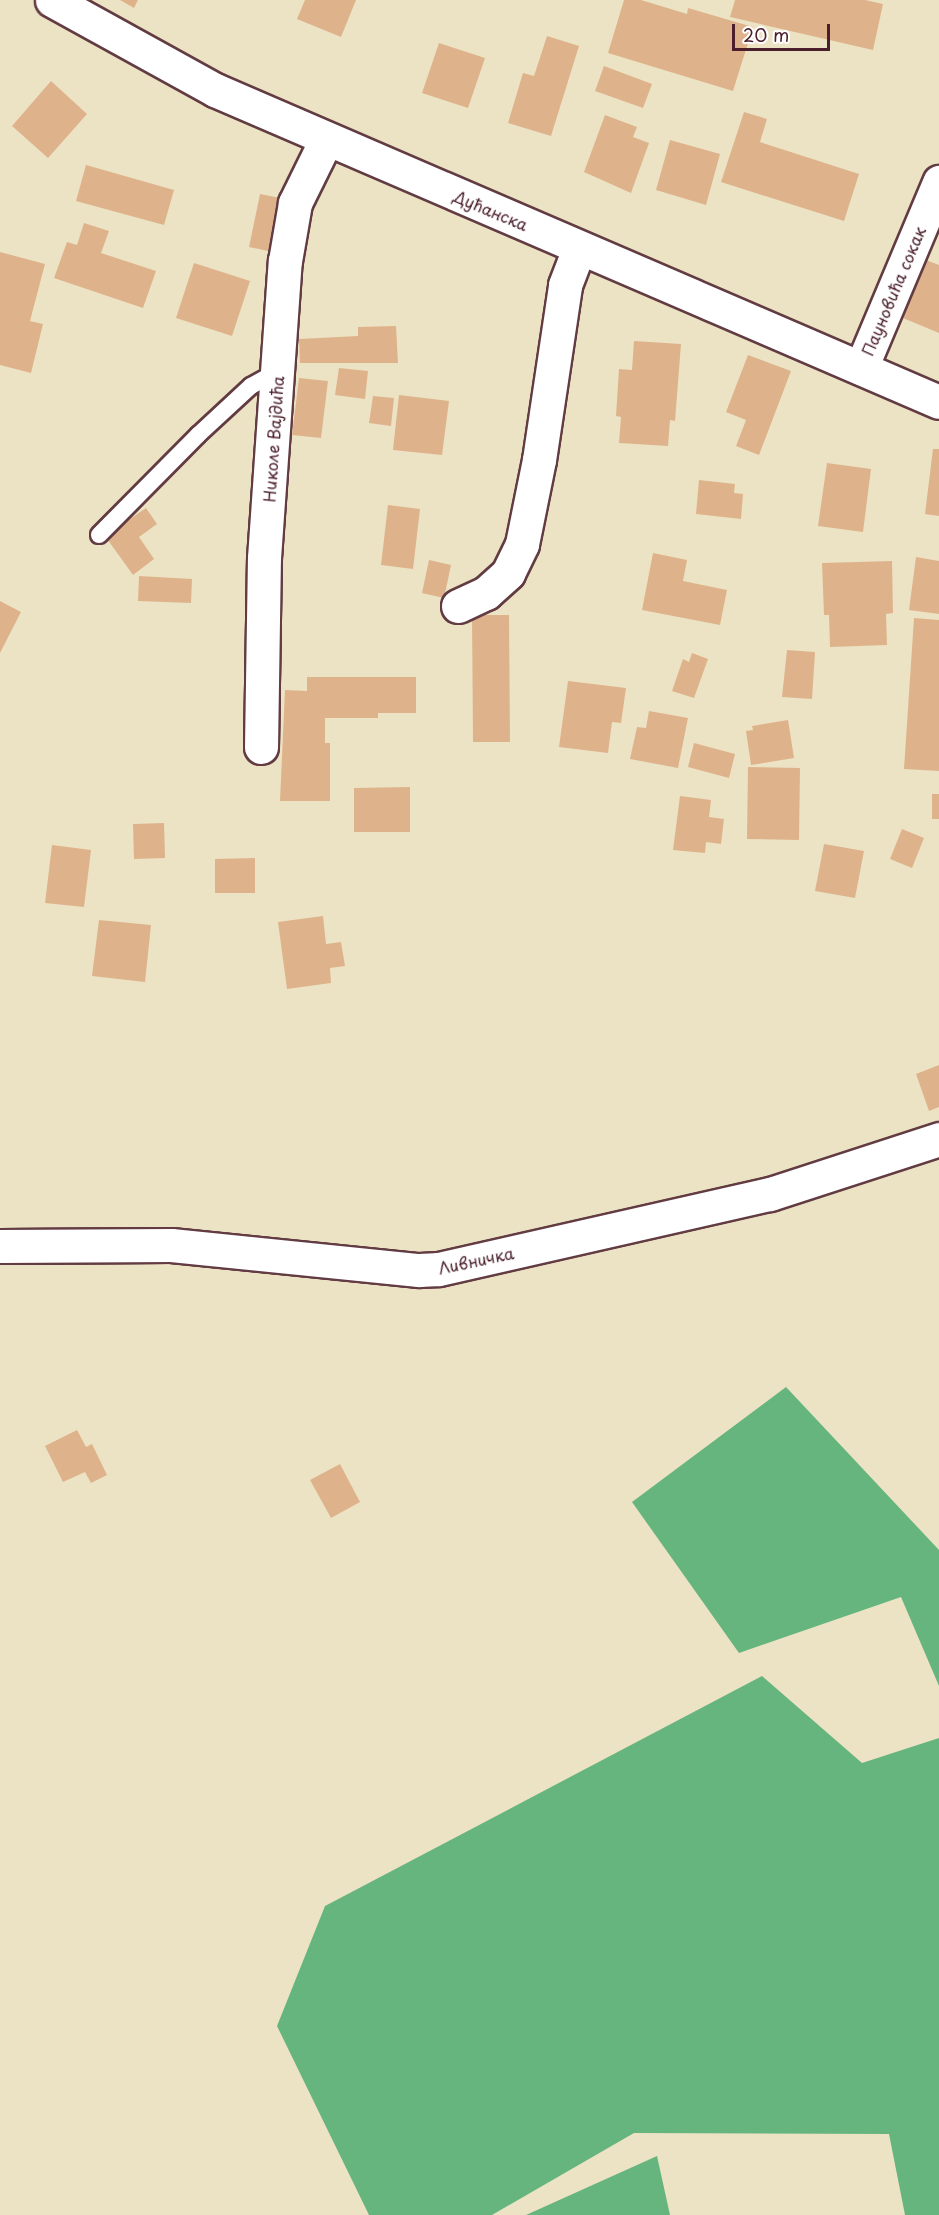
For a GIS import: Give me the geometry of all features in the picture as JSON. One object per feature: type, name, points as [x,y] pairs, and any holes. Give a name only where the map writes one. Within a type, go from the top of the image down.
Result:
[{"type":"street","name":"Дућанска","points":[[52,0],[158,61],[326,140],[939,402]]},
{"type":"street","name":"Николе Вајдића","points":[[261,747],[264,558],[291,217],[304,179],[326,140]]},
{"type":"street","name":"Пауновића сокак","points":[[861,368],[939,182]]},
{"type":"street","points":[[459,606],[486,593],[508,573],[522,544],[539,460],[565,285],[579,248]]},
{"type":"street","name":"Ливничка","points":[[0,1246],[171,1245],[418,1270],[439,1269],[770,1194],[939,1139]]},
{"type":"lane","points":[[99,535],[198,435],[251,386],[278,371]]},
{"type":"green space","points":[[786,1387],[939,1550],[939,1686],[901,1597],[739,1653],[632,1502]]},
{"type":"green space","points":[[762,1676],[862,1763],[939,1738],[939,2215],[905,2215],[889,2134],[634,2133],[492,2215],[369,2215],[277,2026],[325,1906]]},
{"type":"green space","points":[[657,2156],[670,2215],[526,2215]]},
{"type":"building","points":[[120,0],[138,0],[134,8]]},
{"type":"building","points":[[305,0],[356,0],[341,37],[297,19]]},
{"type":"building","points":[[624,0],[641,0],[687,14],[688,8],[753,27],[733,91],[608,53]]},
{"type":"building","points":[[735,0],[865,0],[883,4],[873,50],[730,17]]},
{"type":"building","points":[[547,36],[579,46],[551,136],[508,123],[523,73],[534,76]]},
{"type":"building","points":[[439,43],[485,58],[468,108],[422,93]]},
{"type":"building","points":[[604,66],[652,84],[643,108],[595,91]]},
{"type":"building","points":[[51,81],[87,114],[48,158],[12,126]]},
{"type":"building","points":[[744,112],[767,119],[760,142],[859,174],[844,221],[721,182]]},
{"type":"building","points":[[605,115],[637,127],[633,137],[649,143],[631,193],[584,172]]},
{"type":"building","points":[[670,140],[720,154],[706,205],[656,190]]},
{"type":"building","points":[[86,165],[174,190],[164,225],[76,201]]},
{"type":"building","points":[[260,194],[285,199],[273,252],[249,247]]},
{"type":"building","points":[[84,223],[109,231],[101,253],[156,271],[143,308],[54,278],[67,242],[77,245]]},
{"type":"building","points":[[0,252],[45,264],[30,321],[43,324],[31,373],[0,365]]},
{"type":"building","points":[[926,260],[939,265],[939,333],[903,318]]},
{"type":"building","points":[[194,263],[250,281],[232,336],[176,318]]},
{"type":"building","points":[[396,326],[398,363],[300,363],[299,339],[358,336],[358,327]]},
{"type":"building","points":[[634,341],[681,344],[675,421],[670,420],[668,446],[619,443],[621,417],[616,416],[619,369],[632,370]]},
{"type":"building","points":[[748,355],[791,371],[759,455],[736,446],[746,420],[726,412]]},
{"type":"building","points":[[339,368],[368,371],[365,399],[335,395]]},
{"type":"building","points":[[299,378],[328,381],[321,438],[292,435]]},
{"type":"building","points":[[399,395],[449,401],[442,455],[393,450]]},
{"type":"building","points":[[373,396],[394,398],[391,426],[369,423]]},
{"type":"building","points":[[933,449],[939,449],[939,516],[925,514]]},
{"type":"building","points":[[827,463],[871,469],[863,532],[818,526]]},
{"type":"building","points":[[699,480],[735,484],[734,493],[743,494],[741,519],[696,514]]},
{"type":"building","points":[[388,505],[420,509],[413,569],[381,565]]},
{"type":"building","points":[[146,508],[157,524],[139,537],[154,559],[133,575],[105,536]]},
{"type":"building","points":[[653,553],[687,560],[683,581],[727,590],[720,625],[642,610]]},
{"type":"building","points":[[916,557],[939,561],[939,614],[909,610]]},
{"type":"building","points":[[429,560],[451,565],[444,598],[422,593]]},
{"type":"building","points":[[892,561],[893,613],[886,614],[887,645],[830,647],[829,615],[824,615],[822,563]]},
{"type":"building","points":[[139,576],[192,579],[191,603],[138,601]]},
{"type":"building","points":[[0,601],[21,612],[0,653]]},
{"type":"building","points":[[472,615],[509,615],[510,742],[473,742]]},
{"type":"building","points":[[914,618],[939,620],[939,771],[904,769]]},
{"type":"building","points":[[787,650],[815,652],[812,699],[782,697]]},
{"type":"building","points":[[692,653],[708,659],[694,698],[672,691],[683,659],[689,662]]},
{"type":"building","points":[[307,677],[416,677],[416,713],[378,713],[378,718],[325,718],[325,743],[330,743],[330,801],[280,801],[285,690],[307,691]]},
{"type":"building","points":[[568,681],[626,688],[621,723],[612,722],[608,753],[559,747]]},
{"type":"building","points":[[649,711],[688,718],[678,768],[630,759],[637,727],[646,728]]},
{"type":"building","points":[[788,720],[794,758],[751,765],[746,731],[753,730],[752,726]]},
{"type":"building","points":[[694,743],[735,754],[729,778],[688,767]]},
{"type":"building","points":[[748,767],[800,768],[799,840],[747,839]]},
{"type":"building","points":[[410,787],[410,832],[354,832],[354,788]]},
{"type":"building","points":[[932,794],[939,794],[939,819],[932,819]]},
{"type":"building","points":[[680,796],[711,800],[709,817],[724,819],[721,844],[706,842],[705,853],[673,850]]},
{"type":"building","points":[[164,823],[165,858],[134,859],[133,824]]},
{"type":"building","points":[[902,829],[924,838],[912,868],[890,859]]},
{"type":"building","points":[[824,844],[864,851],[855,898],[815,891]]},
{"type":"building","points":[[52,845],[91,850],[84,907],[45,903]]},
{"type":"building","points":[[255,858],[255,893],[215,893],[215,859]]},
{"type":"building","points":[[323,916],[326,944],[341,942],[345,966],[330,968],[331,983],[287,989],[278,922]]},
{"type":"building","points":[[99,920],[151,925],[145,982],[92,976]]},
{"type":"building","points":[[939,1065],[939,1107],[929,1111],[916,1074]]},
{"type":"building","points":[[77,1430],[86,1447],[92,1444],[107,1475],[91,1483],[85,1472],[63,1482],[45,1446]]},
{"type":"building","points":[[340,1464],[360,1502],[331,1518],[310,1480]]}]
